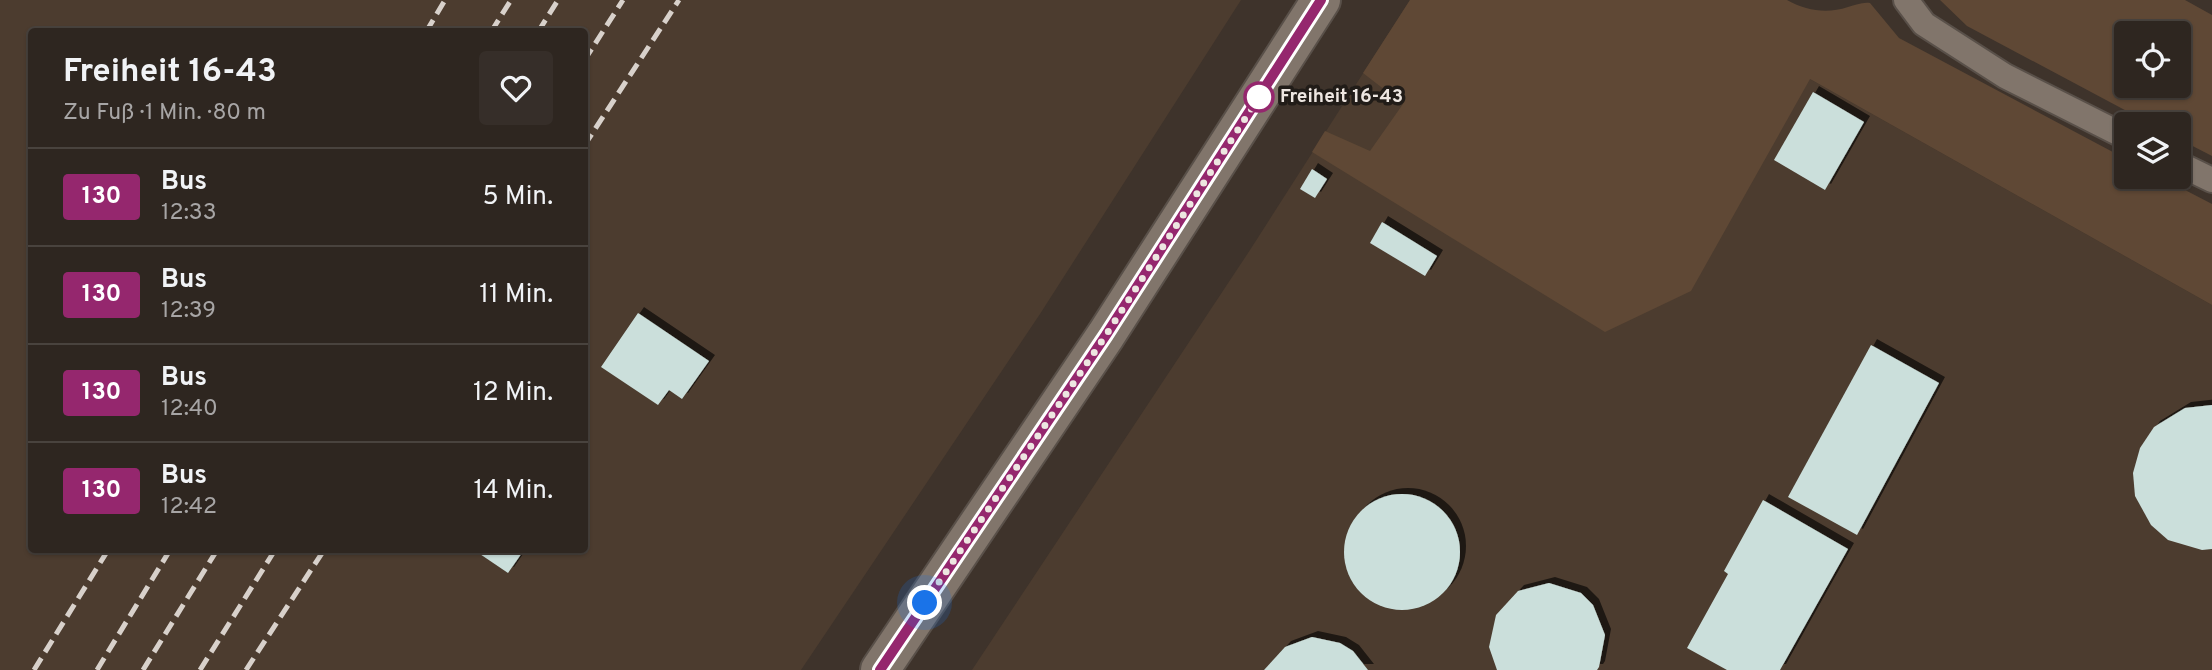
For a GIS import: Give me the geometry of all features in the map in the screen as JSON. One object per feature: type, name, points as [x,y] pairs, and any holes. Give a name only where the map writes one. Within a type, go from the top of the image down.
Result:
[{"type":"street","points":[[880,670],[1106,335],[1321,0]]},
{"type":"lane","points":[[1906,0],[1924,24],[2005,76],[2114,131]]},
{"type":"lane","points":[[2191,170],[2212,180]]},
{"type":"shaded area","points":[[0,0],[1241,0],[1040,314],[801,670],[0,670]]},
{"type":"shaded area","points":[[1410,0],[1810,79],[2212,305],[2212,670],[972,670],[1250,250]]},
{"type":"shaded area","points":[[1410,0],[1787,0],[1802,7],[1825,11],[1870,3],[1899,38],[2114,153],[2114,189],[2183,189],[2212,204],[2212,305],[1810,79],[1691,291],[1605,332],[1312,152],[1325,131],[1370,151],[1403,104],[1363,73]]},
{"type":"shaded area","points":[[1940,0],[2185,0],[2212,15],[2212,156],[2191,145],[2191,112],[2128,112],[1967,26]]},
{"type":"building","points":[[1813,92],[1864,122],[1825,190],[1774,160]]},
{"type":"building","points":[[1312,169],[1327,179],[1315,198],[1300,189]]},
{"type":"building","points":[[1382,222],[1437,256],[1425,276],[1370,243]]},
{"type":"building","points":[[638,313],[709,361],[682,399],[669,390],[658,405],[601,367]]},
{"type":"building","points":[[1871,345],[1939,383],[1857,535],[1788,497]]},
{"type":"building","points":[[2212,405],[2212,549],[2202,550],[2168,540],[2151,525],[2135,496],[2133,473],[2140,448],[2154,427],[2185,408]]},
{"type":"building","points":[[1402,494],[1424,498],[1443,511],[1456,530],[1460,552],[1456,574],[1443,593],[1424,606],[1402,610],[1380,606],[1361,593],[1348,574],[1344,552],[1348,530],[1361,511],[1380,498]]},
{"type":"building","points":[[1763,500],[1848,549],[1780,670],[1727,670],[1687,648],[1728,574],[1724,571]]},
{"type":"building","points":[[478,553],[522,553],[508,573]]},
{"type":"building","points":[[1549,583],[1581,593],[1593,605],[1605,635],[1599,667],[1597,670],[1497,670],[1489,647],[1496,615],[1518,591]]},
{"type":"building","points":[[1312,637],[1340,643],[1353,651],[1368,670],[1264,670],[1285,647]]},
{"type":"railway","points":[[428,28],[445,0]]},
{"type":"railway","points":[[494,28],[511,0]]},
{"type":"railway","points":[[540,28],[558,0]]},
{"type":"railway","points":[[588,55],[623,0]]},
{"type":"railway","points":[[588,140],[679,0]]},
{"type":"railway","points":[[34,670],[106,553]]},
{"type":"railway","points":[[97,670],[168,553]]},
{"type":"railway","points":[[143,670],[215,553]]},
{"type":"railway","points":[[200,670],[273,553]]},
{"type":"railway","points":[[246,670],[322,553]]},
{"type":"bus line","name":"130","points":[[880,670],[1106,335],[1321,0]]},
{"type":"place","name":"Freiheit 16-43","points":[[1259,97]]},
{"type":"route","points":[[925,603],[1106,335],[1259,97]]}]
